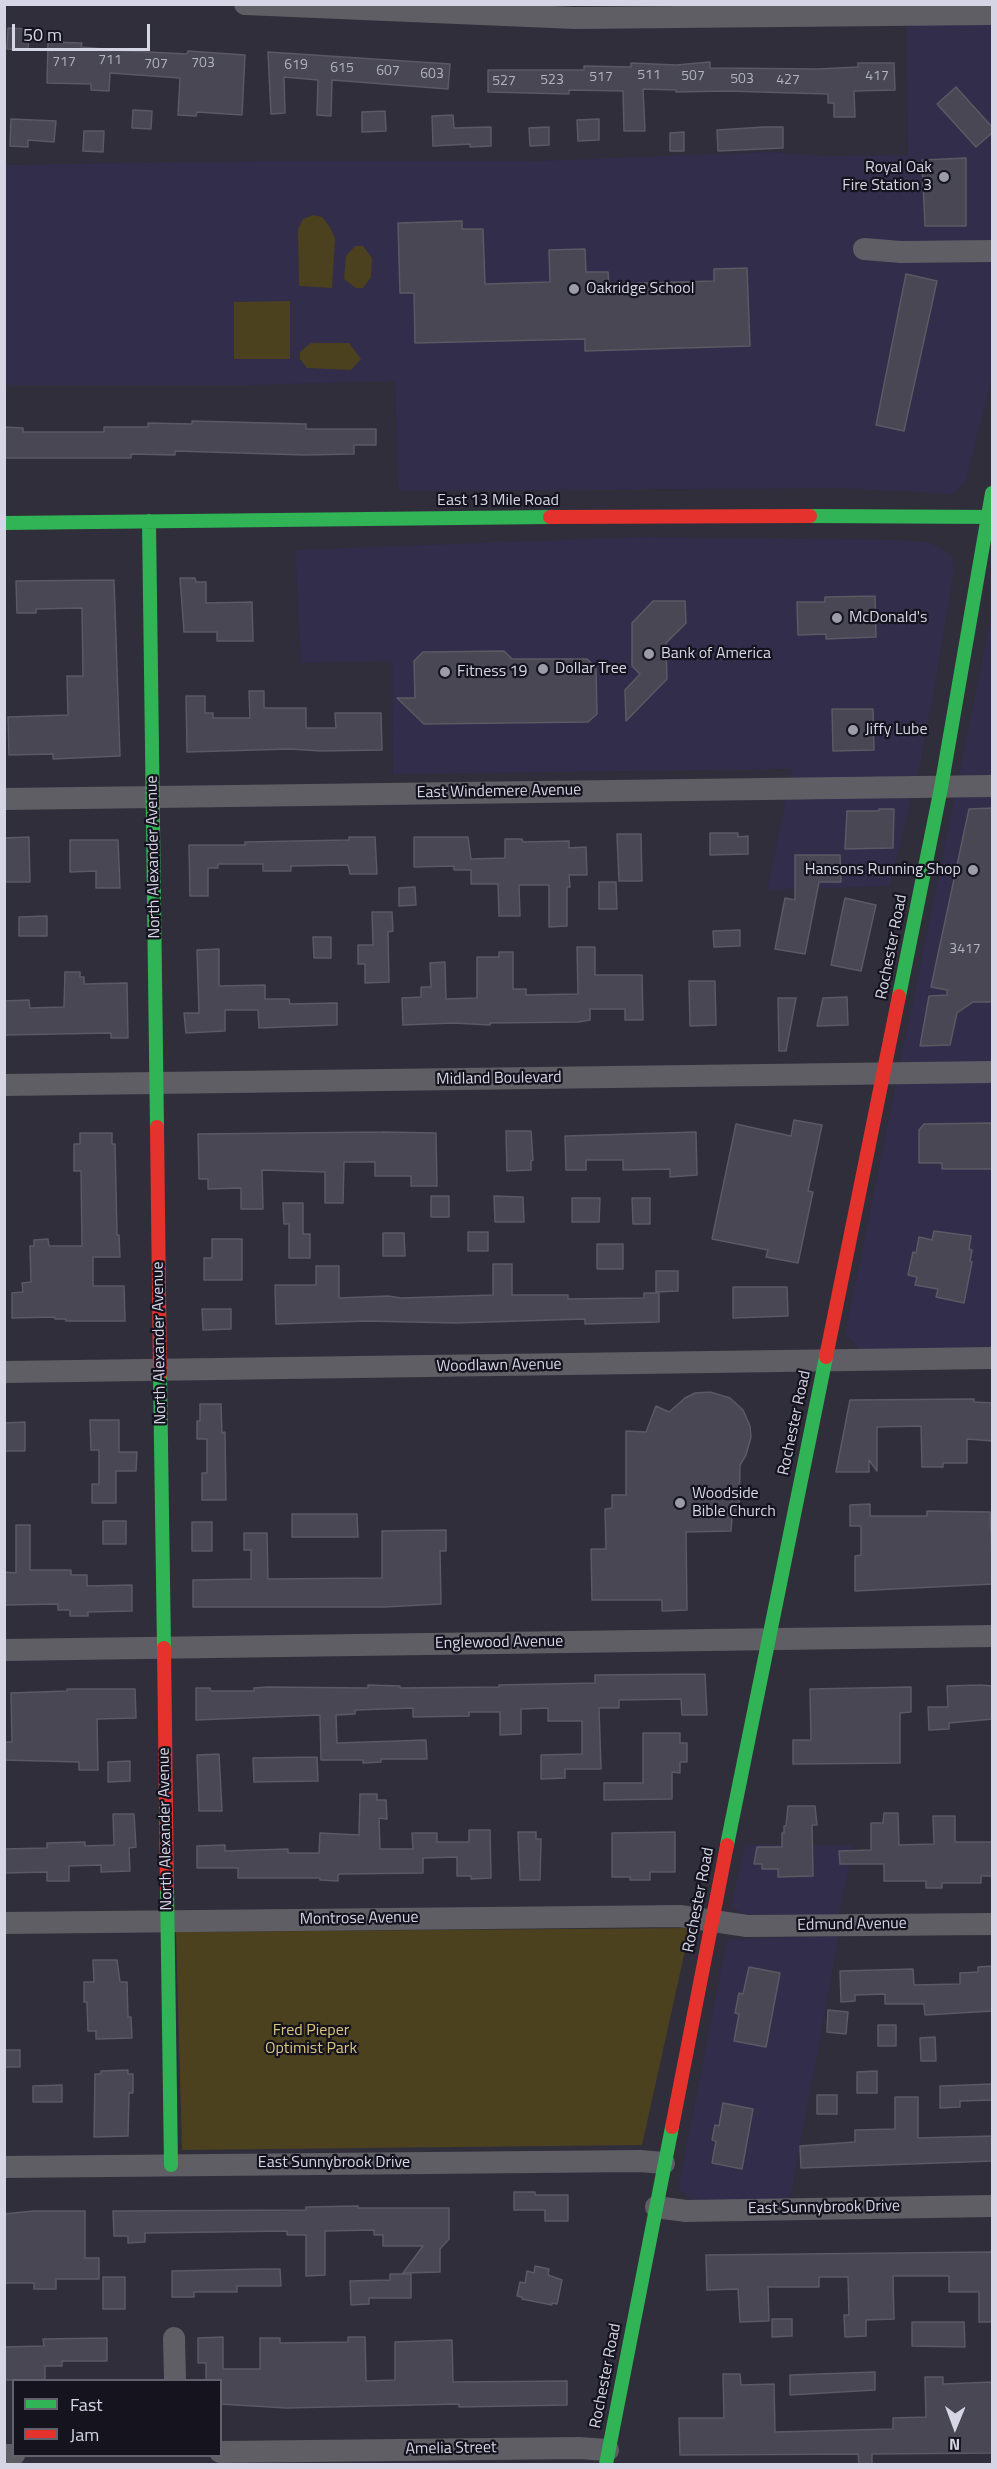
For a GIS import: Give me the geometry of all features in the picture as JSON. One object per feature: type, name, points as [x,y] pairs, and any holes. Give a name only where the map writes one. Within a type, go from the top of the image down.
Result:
[{"type":"main road","name":"Rochester Road","points":[[607,2457],[768,1640],[940,788],[993,493]]},
{"type":"main road","name":"East 13 Mile Road","points":[[4,523],[689,515],[990,517]]},
{"type":"main road","name":"North Alexander Avenue","points":[[149,521],[171,2165]]},
{"type":"street","points":[[245,4],[649,18],[993,14]]},
{"type":"street","points":[[864,249],[901,252],[993,251]]},
{"type":"street","name":"East Windemere Avenue","points":[[4,799],[993,786]]},
{"type":"street","name":"Midland Boulevard","points":[[4,1085],[993,1072]]},
{"type":"street","name":"Woodlawn Avenue","points":[[4,1372],[993,1358]]},
{"type":"street","name":"Englewood Avenue","points":[[4,1650],[993,1636]]},
{"type":"street","name":"Montrose Avenue","points":[[4,1923],[680,1916],[712,1922]]},
{"type":"street","name":"Edmund Avenue","points":[[712,1922],[747,1926],[993,1924]]},
{"type":"street","name":"East Sunnybrook Drive","points":[[4,2167],[640,2161],[664,2163]]},
{"type":"street","name":"East Sunnybrook Drive","points":[[656,2207],[686,2211],[993,2206]]},
{"type":"street","points":[[174,2338],[175,2379]]},
{"type":"street","name":"Amelia Street","points":[[222,2452],[579,2448],[607,2457]]},
{"type":"shaded area","points":[[906,5],[992,5],[992,377],[966,481],[953,494],[839,488],[398,491],[395,381],[251,385],[5,385],[5,165],[271,161],[535,161],[769,152],[828,156],[908,155]]},
{"type":"shaded area","points":[[637,537],[901,540],[931,543],[952,555],[954,569],[936,681],[921,760],[890,886],[767,890],[792,769],[393,774],[392,661],[301,663],[295,550]]},
{"type":"shaded area","points":[[992,612],[992,1348],[859,1349],[845,1334]]},
{"type":"shaded area","points":[[745,1845],[854,1845],[839,1915],[744,1916],[731,1905]]},
{"type":"shaded area","points":[[839,1936],[790,2200],[692,2200],[678,2189],[727,1939]]},
{"type":"green space","points":[[313,215],[322,217],[330,227],[335,239],[332,288],[299,286],[298,229],[303,219]]},
{"type":"green space","points":[[355,246],[363,246],[372,258],[371,277],[363,288],[356,288],[344,279],[346,256]]},
{"type":"green space","points":[[290,301],[290,359],[234,359],[234,302]]},
{"type":"green space","points":[[311,343],[349,343],[361,359],[351,370],[307,368],[300,359],[300,352]]},
{"type":"green space","name":"Fred Pieper Optimist Park","points":[[690,1928],[642,2145],[182,2150],[176,1932]]},
{"type":"building","points":[[8,28],[29,29],[28,50],[7,49]]},
{"type":"building","points":[[48,42],[82,43],[81,47],[127,51],[187,54],[188,51],[245,55],[242,115],[197,112],[196,116],[178,115],[180,78],[110,73],[109,91],[91,90],[91,84],[47,83]]},
{"type":"building","points":[[268,52],[450,64],[448,89],[332,80],[331,116],[317,115],[318,80],[284,77],[285,113],[271,114]]},
{"type":"building","points":[[710,62],[710,68],[818,69],[858,67],[858,63],[894,63],[895,90],[854,91],[855,117],[834,117],[834,103],[828,103],[828,94],[676,92],[676,90],[643,89],[645,131],[624,131],[623,91],[569,90],[569,94],[488,92],[488,70],[584,70],[584,66],[631,67],[631,63],[676,65]]},
{"type":"building","points":[[956,87],[993,128],[993,132],[976,147],[937,104]]},
{"type":"building","points":[[133,110],[152,111],[151,129],[132,128]]},
{"type":"building","points":[[385,111],[386,131],[362,132],[362,112]]},
{"type":"building","points":[[453,115],[454,128],[491,127],[491,146],[470,147],[470,144],[433,146],[432,116]]},
{"type":"building","points":[[11,119],[56,121],[54,142],[28,140],[28,147],[10,146]]},
{"type":"building","points":[[599,119],[599,140],[578,141],[577,120]]},
{"type":"building","points":[[549,127],[549,145],[530,146],[529,128]]},
{"type":"building","points":[[783,127],[783,148],[718,151],[717,130]]},
{"type":"building","points":[[84,131],[104,131],[103,152],[83,151]]},
{"type":"building","points":[[684,132],[684,151],[670,151],[670,133]]},
{"type":"building","name":"Royal Oak Fire Station 3","points":[[966,158],[966,226],[925,226],[922,160]]},
{"type":"building","name":"Oakridge School","points":[[462,221],[462,229],[483,229],[485,284],[550,282],[549,250],[585,249],[586,272],[608,272],[609,284],[714,281],[714,269],[747,268],[750,346],[585,351],[585,339],[415,343],[414,293],[400,293],[398,223]]},
{"type":"building","points":[[906,274],[937,281],[904,431],[876,425]]},
{"type":"building","points":[[192,421],[306,424],[306,429],[376,429],[376,445],[354,445],[354,454],[305,455],[175,451],[175,455],[131,454],[131,458],[4,458],[4,427],[23,428],[23,432],[104,432],[104,427],[148,427],[148,423],[192,424]]},
{"type":"building","points":[[180,578],[195,578],[196,582],[206,582],[206,603],[252,602],[253,641],[217,641],[217,632],[184,632]]},
{"type":"building","points":[[114,580],[120,756],[53,759],[53,754],[9,755],[8,717],[68,715],[67,676],[83,676],[82,608],[36,609],[36,613],[17,613],[16,581]]},
{"type":"building","name":"McDonald's","points":[[875,596],[876,637],[826,639],[826,634],[798,635],[797,602],[825,602],[825,597]]},
{"type":"building","name":"Bank of America","points":[[653,601],[685,601],[686,623],[666,643],[667,679],[626,721],[625,690],[640,674],[632,666],[632,623]]},
{"type":"building","points":[[504,651],[512,659],[587,659],[596,667],[597,714],[588,722],[424,724],[397,698],[415,698],[414,661],[423,652]]},
{"type":"building","points":[[249,691],[264,691],[264,708],[306,708],[306,728],[336,728],[335,713],[381,713],[382,750],[290,749],[187,752],[186,696],[205,696],[205,713],[213,713],[213,718],[250,718]]},
{"type":"building","name":"Jiffy Lube","points":[[832,709],[873,709],[874,750],[833,751]]},
{"type":"building","points":[[993,808],[993,1002],[973,1002],[957,1013],[950,1045],[920,1046],[929,996],[947,995],[947,990],[931,987],[969,809]]},
{"type":"building","points":[[879,809],[894,809],[893,848],[845,849],[847,811],[879,811]]},
{"type":"building","points":[[710,833],[738,833],[738,837],[748,836],[748,854],[710,855]]},
{"type":"building","points":[[617,834],[641,834],[642,881],[619,881]]},
{"type":"building","points":[[29,837],[30,882],[4,882],[4,838]]},
{"type":"building","points":[[349,837],[375,837],[377,874],[350,874],[348,865],[291,866],[291,871],[263,871],[263,864],[218,864],[218,868],[208,868],[208,896],[190,896],[189,845],[349,840]]},
{"type":"building","points":[[414,837],[468,837],[471,859],[505,858],[505,839],[522,839],[523,842],[569,841],[569,848],[586,847],[587,875],[569,875],[567,926],[549,927],[549,885],[519,885],[520,916],[499,916],[498,884],[471,884],[471,870],[454,870],[454,866],[414,867]]},
{"type":"building","points":[[70,840],[118,840],[120,888],[96,888],[96,871],[70,872]]},
{"type":"building","points":[[795,855],[840,855],[841,882],[819,882],[805,954],[775,949],[785,898],[795,900]]},
{"type":"building","points":[[599,882],[616,882],[617,909],[599,909]]},
{"type":"building","points":[[415,887],[416,905],[399,906],[399,888]]},
{"type":"building","points":[[845,898],[876,905],[861,971],[831,965]]},
{"type":"building","points":[[372,912],[392,912],[393,931],[388,932],[389,982],[365,983],[365,964],[358,964],[358,945],[373,945]]},
{"type":"building","points":[[47,916],[47,936],[19,936],[19,917]]},
{"type":"building","points":[[740,930],[740,946],[714,947],[713,931]]},
{"type":"building","points":[[313,937],[331,937],[331,958],[314,958]]},
{"type":"building","points":[[577,947],[595,947],[595,975],[642,975],[643,1020],[625,1020],[625,1009],[590,1009],[590,1020],[578,1022],[403,1025],[402,998],[421,997],[421,987],[431,987],[430,963],[445,962],[446,999],[477,998],[477,957],[499,957],[499,952],[513,952],[513,989],[526,989],[526,995],[578,994]]},
{"type":"building","points":[[219,949],[219,986],[265,985],[265,999],[289,999],[290,1004],[337,1003],[337,1025],[259,1028],[258,1010],[225,1010],[225,1031],[186,1033],[184,1013],[199,1013],[197,950]]},
{"type":"building","points":[[65,972],[80,972],[80,977],[84,977],[84,984],[127,983],[128,1038],[111,1038],[111,1033],[4,1035],[4,1001],[29,1000],[30,1008],[64,1007]]},
{"type":"building","points":[[689,981],[715,981],[716,1025],[690,1026]]},
{"type":"building","points":[[847,997],[848,1025],[817,1026],[823,998]]},
{"type":"building","points":[[778,998],[796,998],[786,1051],[779,1051]]},
{"type":"building","points":[[794,1120],[822,1125],[808,1191],[813,1192],[798,1263],[766,1257],[768,1250],[712,1239],[736,1124],[791,1136]]},
{"type":"building","points":[[993,1123],[993,1169],[942,1169],[942,1163],[919,1163],[919,1130],[924,1124]]},
{"type":"building","points":[[506,1131],[531,1131],[533,1160],[531,1170],[507,1171]]},
{"type":"building","points":[[696,1132],[697,1175],[670,1177],[670,1169],[623,1170],[623,1160],[586,1160],[586,1170],[566,1170],[565,1136]]},
{"type":"building","points":[[80,1133],[112,1133],[112,1144],[115,1144],[117,1235],[119,1235],[120,1257],[93,1257],[93,1286],[124,1286],[125,1321],[66,1321],[66,1319],[55,1319],[55,1317],[12,1318],[12,1293],[23,1292],[22,1283],[31,1282],[30,1246],[34,1246],[34,1240],[48,1239],[49,1246],[82,1246],[81,1171],[74,1171],[74,1144],[80,1144]]},
{"type":"building","points":[[436,1133],[437,1186],[411,1186],[411,1176],[375,1176],[375,1162],[344,1162],[343,1203],[325,1203],[325,1172],[262,1170],[263,1209],[241,1209],[241,1188],[208,1189],[208,1179],[199,1179],[198,1134]]},
{"type":"building","points":[[431,1196],[449,1196],[449,1217],[431,1217]]},
{"type":"building","points":[[494,1196],[523,1197],[524,1222],[495,1222]]},
{"type":"building","points":[[572,1198],[600,1198],[599,1222],[572,1222]]},
{"type":"building","points":[[632,1198],[650,1198],[650,1224],[633,1224]]},
{"type":"building","points":[[283,1203],[303,1203],[303,1234],[310,1234],[310,1258],[289,1258],[289,1224],[284,1224]]},
{"type":"building","points":[[934,1231],[971,1236],[969,1249],[972,1250],[970,1261],[972,1262],[964,1303],[936,1297],[938,1289],[915,1285],[917,1277],[908,1275],[919,1237],[932,1240]]},
{"type":"building","points":[[468,1232],[488,1232],[488,1251],[468,1251]]},
{"type":"building","points":[[383,1233],[404,1233],[405,1256],[383,1256]]},
{"type":"building","points":[[212,1239],[242,1239],[242,1280],[204,1280],[204,1258],[212,1258]]},
{"type":"building","points":[[597,1244],[623,1244],[623,1269],[597,1269]]},
{"type":"building","points":[[493,1264],[512,1264],[512,1295],[568,1295],[568,1299],[644,1298],[644,1293],[659,1293],[659,1322],[585,1324],[585,1319],[455,1323],[368,1321],[276,1324],[275,1285],[316,1285],[316,1266],[339,1266],[339,1298],[388,1296],[401,1298],[493,1295]]},
{"type":"building","points":[[656,1271],[678,1271],[678,1291],[656,1292]]},
{"type":"building","points":[[733,1287],[787,1287],[788,1316],[733,1318]]},
{"type":"building","points":[[202,1309],[231,1309],[231,1329],[203,1330]]},
{"type":"building","points":[[710,1392],[730,1398],[743,1410],[750,1426],[751,1437],[746,1455],[740,1465],[739,1516],[732,1517],[731,1531],[686,1532],[687,1610],[662,1611],[662,1600],[592,1600],[591,1549],[606,1549],[605,1509],[612,1508],[612,1495],[626,1495],[626,1431],[646,1432],[656,1406],[669,1412],[685,1398],[695,1393]]},
{"type":"building","points":[[974,1399],[974,1402],[993,1403],[993,1441],[967,1439],[967,1463],[943,1463],[943,1467],[922,1467],[921,1426],[877,1427],[877,1471],[869,1460],[869,1472],[836,1472],[850,1400]]},
{"type":"building","points":[[200,1404],[221,1404],[222,1433],[225,1432],[226,1500],[202,1500],[202,1473],[207,1473],[207,1439],[197,1439]]},
{"type":"building","points":[[90,1420],[119,1420],[119,1452],[137,1452],[136,1471],[116,1471],[116,1503],[92,1503],[92,1484],[99,1484],[99,1450],[91,1450]]},
{"type":"building","points":[[25,1422],[25,1451],[4,1451],[4,1423]]},
{"type":"building","points":[[870,1504],[870,1516],[927,1516],[927,1511],[990,1512],[993,1584],[855,1591],[855,1556],[861,1555],[861,1526],[850,1526],[850,1505]]},
{"type":"building","points":[[292,1514],[357,1514],[358,1537],[292,1537]]},
{"type":"building","points":[[103,1521],[126,1521],[126,1544],[103,1544]]},
{"type":"building","points":[[192,1522],[212,1522],[212,1551],[192,1551]]},
{"type":"building","points":[[16,1525],[30,1525],[30,1570],[71,1570],[71,1575],[87,1575],[87,1586],[132,1585],[132,1611],[88,1612],[88,1616],[70,1616],[70,1610],[58,1610],[58,1604],[4,1605],[4,1572],[16,1573]]},
{"type":"building","points":[[446,1530],[446,1551],[440,1551],[441,1604],[385,1607],[193,1607],[193,1580],[251,1579],[251,1550],[244,1550],[244,1533],[267,1533],[268,1579],[382,1578],[382,1531]]},
{"type":"building","points":[[705,1674],[707,1715],[682,1715],[681,1699],[619,1700],[619,1708],[599,1708],[601,1769],[565,1769],[565,1778],[541,1779],[541,1755],[582,1754],[582,1721],[548,1721],[548,1708],[521,1709],[521,1734],[500,1735],[500,1712],[469,1712],[469,1716],[413,1717],[413,1708],[355,1710],[355,1714],[336,1715],[337,1743],[426,1740],[427,1759],[381,1759],[381,1762],[363,1763],[363,1760],[321,1760],[320,1715],[196,1720],[196,1688],[210,1688],[211,1691],[254,1691],[254,1688],[268,1687],[368,1688],[368,1685],[400,1686],[400,1688],[499,1687],[499,1685],[595,1683],[595,1675]]},
{"type":"building","points":[[947,1686],[993,1686],[993,1719],[949,1723],[949,1729],[929,1730],[928,1707],[948,1707]]},
{"type":"building","points":[[911,1687],[911,1712],[900,1713],[900,1763],[793,1764],[793,1740],[811,1740],[810,1689]]},
{"type":"building","points":[[67,1689],[135,1689],[136,1718],[97,1719],[98,1770],[79,1770],[79,1762],[4,1760],[4,1742],[12,1742],[11,1693],[67,1691]]},
{"type":"building","points":[[643,1733],[680,1733],[680,1743],[687,1743],[687,1762],[680,1762],[680,1773],[672,1772],[672,1799],[604,1800],[604,1783],[643,1783]]},
{"type":"building","points":[[219,1754],[222,1811],[199,1811],[197,1755]]},
{"type":"building","points":[[317,1757],[318,1781],[254,1782],[253,1758]]},
{"type":"building","points":[[130,1761],[130,1781],[108,1782],[108,1762]]},
{"type":"building","points":[[360,1794],[377,1794],[377,1800],[386,1800],[387,1819],[379,1818],[380,1849],[413,1849],[412,1833],[437,1833],[437,1842],[469,1842],[469,1830],[490,1830],[491,1878],[471,1879],[471,1876],[457,1876],[457,1857],[423,1858],[423,1873],[340,1874],[338,1881],[320,1880],[320,1878],[238,1878],[238,1868],[197,1868],[197,1846],[225,1845],[225,1851],[288,1849],[288,1853],[319,1853],[320,1833],[359,1835]]},
{"type":"building","points":[[788,1806],[815,1806],[817,1825],[812,1825],[813,1876],[778,1877],[778,1869],[762,1869],[762,1864],[754,1864],[757,1847],[782,1847],[782,1833],[786,1826]]},
{"type":"building","points":[[884,1813],[898,1813],[899,1845],[934,1844],[933,1816],[955,1816],[955,1842],[993,1842],[993,1876],[981,1876],[981,1883],[942,1883],[942,1888],[926,1888],[926,1881],[884,1881],[884,1864],[840,1864],[839,1851],[871,1850],[871,1823],[883,1823]]},
{"type":"building","points":[[113,1814],[134,1814],[136,1847],[129,1848],[130,1871],[101,1872],[101,1865],[69,1866],[69,1881],[47,1881],[47,1872],[4,1873],[4,1849],[47,1848],[47,1843],[85,1842],[85,1846],[114,1845]]},
{"type":"building","points":[[518,1832],[536,1832],[536,1839],[541,1839],[540,1880],[520,1880]]},
{"type":"building","points":[[675,1832],[675,1872],[650,1872],[650,1880],[612,1877],[612,1833]]},
{"type":"building","points":[[93,1960],[117,1960],[120,1982],[127,1982],[128,2017],[131,2017],[132,2038],[96,2039],[96,2031],[88,2031],[84,1982],[94,1982]]},
{"type":"building","points":[[993,1966],[993,2011],[925,2015],[924,2004],[885,2004],[885,1994],[855,1995],[855,2001],[841,2002],[840,1971],[913,1969],[914,1985],[960,1984],[960,1973],[978,1972],[978,1967]]},
{"type":"building","points":[[749,1967],[780,1973],[766,2047],[734,2041],[739,2014],[735,2013],[739,1993],[743,1994]]},
{"type":"building","points":[[828,2010],[848,2012],[846,2034],[827,2032]]},
{"type":"building","points":[[878,2025],[896,2025],[896,2046],[878,2046]]},
{"type":"building","points":[[935,2037],[936,2061],[921,2061],[920,2038]]},
{"type":"building","points":[[4,2050],[20,2050],[20,2067],[4,2067]]},
{"type":"building","points":[[128,2070],[128,2074],[133,2074],[133,2093],[129,2093],[128,2136],[94,2137],[95,2074],[101,2074],[101,2071]]},
{"type":"building","points":[[877,2071],[877,2093],[857,2093],[857,2072]]},
{"type":"building","points":[[993,2084],[993,2100],[960,2101],[960,2107],[940,2108],[940,2086]]},
{"type":"building","points":[[62,2085],[62,2102],[33,2102],[33,2086]]},
{"type":"building","points":[[817,2095],[837,2095],[837,2114],[817,2114]]},
{"type":"building","points":[[895,2097],[918,2097],[918,2138],[993,2136],[993,2161],[801,2168],[800,2146],[855,2142],[855,2130],[895,2129]]},
{"type":"building","points":[[723,2103],[753,2109],[742,2169],[712,2163],[716,2141],[712,2140],[715,2125],[719,2126]]},
{"type":"building","points":[[514,2192],[535,2192],[535,2195],[568,2195],[568,2221],[545,2221],[545,2210],[514,2210]]},
{"type":"building","points":[[358,2206],[358,2208],[449,2208],[449,2239],[440,2249],[440,2272],[403,2273],[423,2246],[383,2246],[383,2235],[374,2235],[374,2230],[325,2231],[325,2275],[306,2276],[306,2235],[287,2235],[287,2231],[145,2233],[145,2242],[128,2243],[128,2236],[114,2236],[113,2211],[306,2210],[306,2207]]},
{"type":"building","points":[[33,2211],[85,2211],[85,2258],[99,2258],[99,2279],[56,2279],[56,2289],[34,2289],[34,2283],[4,2283],[4,2214]]},
{"type":"building","points":[[993,2252],[993,2322],[979,2322],[979,2292],[949,2292],[949,2276],[893,2276],[894,2319],[866,2320],[866,2336],[845,2337],[844,2315],[849,2315],[848,2277],[819,2277],[819,2287],[768,2287],[769,2321],[740,2322],[738,2289],[707,2290],[706,2255]]},
{"type":"building","points":[[535,2266],[549,2269],[548,2275],[562,2280],[557,2304],[522,2299],[517,2296],[520,2282],[525,2283],[527,2271],[534,2273]]},
{"type":"building","points":[[280,2269],[281,2286],[237,2286],[237,2292],[194,2292],[194,2297],[172,2297],[172,2271]]},
{"type":"building","points":[[390,2274],[411,2274],[411,2298],[369,2298],[369,2304],[351,2305],[350,2281],[390,2280]]},
{"type":"building","points":[[103,2277],[125,2277],[125,2309],[103,2309]]},
{"type":"building","points":[[772,2319],[792,2319],[792,2336],[772,2337]]},
{"type":"building","points":[[912,2322],[964,2322],[965,2347],[912,2346]]},
{"type":"building","points":[[223,2337],[223,2369],[260,2369],[260,2338],[280,2338],[280,2343],[348,2342],[348,2337],[365,2337],[366,2381],[395,2380],[395,2342],[452,2340],[453,2382],[567,2381],[567,2405],[459,2407],[459,2404],[286,2408],[222,2404],[222,2379],[206,2379],[206,2363],[198,2363],[198,2338]]},
{"type":"building","points":[[107,2338],[107,2361],[62,2361],[62,2366],[45,2366],[45,2379],[4,2380],[4,2347],[44,2346],[43,2339]]},
{"type":"building","points":[[875,2372],[875,2390],[790,2395],[790,2375]]},
{"type":"building","points":[[723,2374],[740,2374],[741,2385],[774,2384],[775,2432],[893,2429],[893,2418],[926,2417],[925,2377],[943,2377],[943,2384],[993,2382],[993,2453],[872,2454],[872,2464],[859,2464],[858,2454],[680,2455],[679,2418],[724,2418]]},
{"type":"traffic: fast","points":[[899,996],[941,788],[992,493]]},
{"type":"traffic: fast","points":[[810,516],[992,517]]},
{"type":"traffic: fast","points":[[4,523],[550,517]]},
{"type":"traffic: fast","points":[[149,521],[157,1127]]},
{"type":"traffic: fast","points":[[727,1845],[826,1357]]},
{"type":"traffic: fast","points":[[160,1374],[164,1648]]},
{"type":"traffic: fast","points":[[167,1888],[171,2165]]},
{"type":"traffic: fast","points":[[606,2464],[672,2127]]},
{"type":"traffic: jam","points":[[550,517],[810,516]]},
{"type":"traffic: jam","points":[[826,1357],[899,996]]},
{"type":"traffic: jam","points":[[157,1127],[160,1374]]},
{"type":"traffic: jam","points":[[164,1648],[167,1888]]},
{"type":"traffic: jam","points":[[672,2127],[727,1845]]},
{"type":"place","name":"Royal Oak Fire Station 3","points":[[944,177]]},
{"type":"place","name":"Oakridge School","points":[[574,289]]},
{"type":"place","name":"McDonald's","points":[[837,618]]},
{"type":"place","name":"Bank of America","points":[[649,654]]},
{"type":"place","name":"Dollar Tree","points":[[543,669]]},
{"type":"place","name":"Fitness 19","points":[[445,672]]},
{"type":"place","name":"Jiffy Lube","points":[[853,730]]},
{"type":"place","name":"Hansons Running Shop","points":[[973,870]]},
{"type":"place","name":"Woodside Bible Church","points":[[680,1503]]}]
